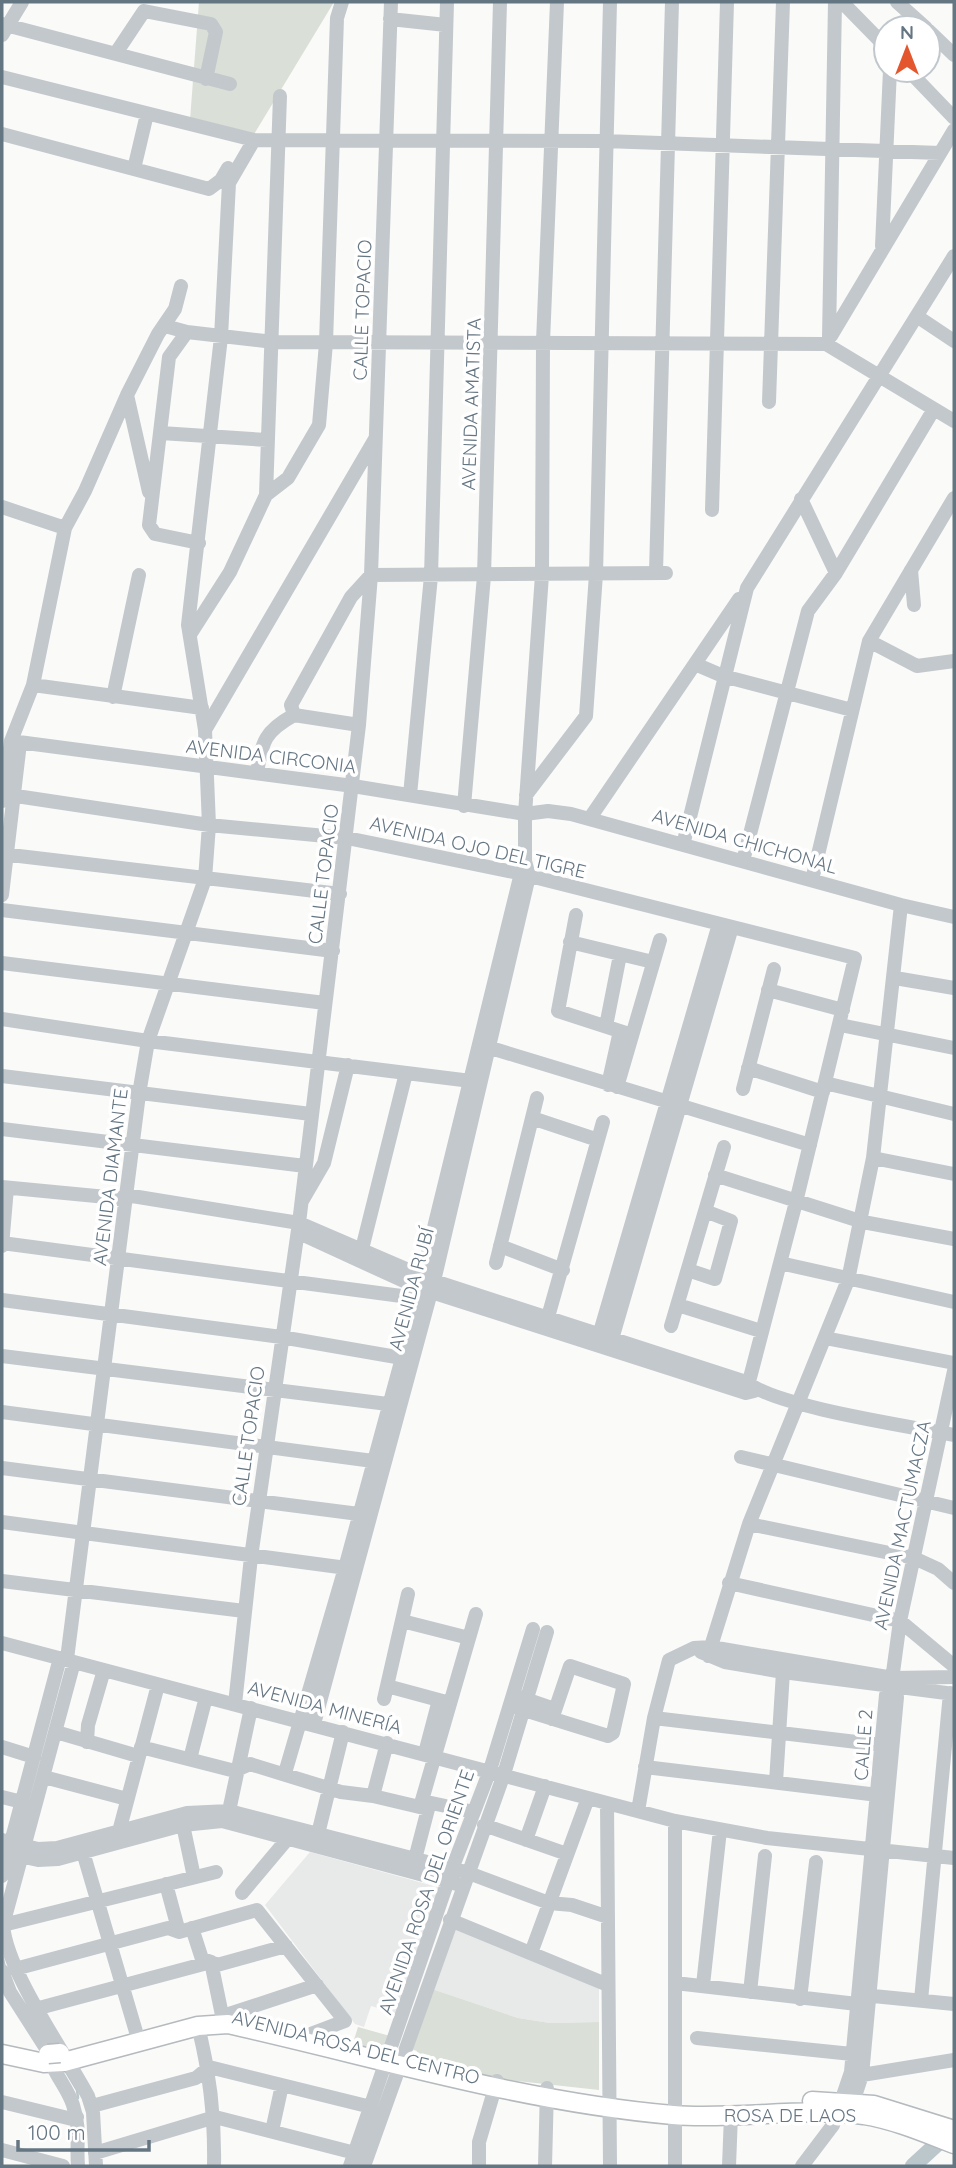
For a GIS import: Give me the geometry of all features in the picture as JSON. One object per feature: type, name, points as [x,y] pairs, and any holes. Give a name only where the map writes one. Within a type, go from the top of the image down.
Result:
[{"type":"main road","name":"AVENIDA ROSA DEL CENTRO","points":[[138,2037],[193,2018],[224,2015],[308,2035],[394,2062]]},
{"type":"main road","name":"AVENIDA ROSA DEL CENTRO","points":[[2,2054],[58,2058],[138,2037],[198,2026],[228,2024],[496,2085],[674,2110]]},
{"type":"main road","name":"AVENIDA ROSA DEL CENTRO","points":[[2,2044],[58,2058]]},
{"type":"main road","name":"ROSA DE LAOS","points":[[674,2110],[731,2115],[843,2111]]},
{"type":"main road","name":"ROSA DE LAOS","points":[[674,2110],[843,2111],[905,2120]]},
{"type":"main road","points":[[905,2120],[954,2130]]},
{"type":"main road","points":[[905,2120],[954,2144]]},
{"type":"street","points":[[22,2],[4,28],[116,53],[230,84]]},
{"type":"street","points":[[266,495],[288,478],[319,425],[326,343],[337,18],[342,2]]},
{"type":"street","name":"CALLE TOPACIO","points":[[235,1704],[244,1611],[273,1389],[298,1228],[359,725],[371,575],[391,2]]},
{"type":"street","points":[[410,795],[431,576],[447,2]]},
{"type":"street","name":"AVENIDA AMATISTA","points":[[464,806],[484,576],[493,343],[500,2]]},
{"type":"street","name":"AVENIDA RUBÍ","points":[[285,1773],[307,1722],[426,1289],[524,870],[526,795],[542,575],[543,342],[556,2]]},
{"type":"street","points":[[526,795],[586,716],[596,574],[610,2]]},
{"type":"street","points":[[294,715],[291,705],[351,597],[371,575],[661,573],[661,342],[672,2]]},
{"type":"street","points":[[712,510],[725,146],[727,2]]},
{"type":"street","points":[[769,402],[783,2]]},
{"type":"street","points":[[828,341],[835,2]]},
{"type":"street","points":[[842,2],[872,33]]},
{"type":"street","points":[[897,2],[910,14]]},
{"type":"street","points":[[116,53],[144,11],[211,24],[215,27],[206,79]]},
{"type":"street","points":[[390,19],[446,24]]},
{"type":"street","points":[[2,77],[249,141],[605,141],[940,153]]},
{"type":"street","points":[[882,247],[889,84]]},
{"type":"street","points":[[921,84],[954,118]]},
{"type":"street","points":[[191,633],[230,572],[266,495],[274,342],[280,96]]},
{"type":"street","points":[[134,169],[147,114]]},
{"type":"street","points":[[828,341],[954,130]]},
{"type":"street","points":[[2,134],[206,188],[213,188],[221,180],[249,141]]},
{"type":"street","name":"AVENIDA DIAMANTE","points":[[67,1660],[118,1261],[123,1199],[148,1041],[188,934],[205,879],[209,825],[205,730],[188,625],[212,436],[221,337],[229,183],[249,141]]},
{"type":"street","points":[[590,818],[747,588],[953,262]]},
{"type":"street","points":[[2,895],[6,797],[20,724],[33,685],[65,528],[85,491],[127,395],[175,309],[181,286]]},
{"type":"street","points":[[918,317],[954,341]]},
{"type":"street","points":[[165,326],[221,337],[274,342],[379,344],[436,341],[828,341],[954,421]]},
{"type":"street","points":[[187,332],[169,357],[150,531],[199,543]]},
{"type":"street","points":[[127,395],[152,503]]},
{"type":"street","points":[[743,861],[808,611],[836,573],[934,409]]},
{"type":"street","points":[[161,433],[268,440]]},
{"type":"street","points":[[205,730],[376,438]]},
{"type":"street","points":[[812,880],[869,641],[954,498]]},
{"type":"street","points":[[801,499],[836,573]]},
{"type":"street","points":[[2,507],[65,528]]},
{"type":"street","points":[[911,570],[914,605]]},
{"type":"street","points":[[113,697],[139,575]]},
{"type":"street","points":[[683,845],[747,588]]},
{"type":"street","points":[[869,641],[918,666],[954,661]]},
{"type":"street","points":[[695,664],[723,676],[852,710]]},
{"type":"street","points":[[33,685],[202,708]]},
{"type":"street","points":[[257,773],[264,740],[275,725],[294,715],[359,725]]},
{"type":"street","name":"AVENIDA CIRCONIA","points":[[16,742],[353,786],[525,814]]},
{"type":"street","name":"AVENIDA OJO DEL TIGRE","points":[[6,797],[209,825],[347,838],[524,870],[855,958],[842,1017]]},
{"type":"street","name":"AVENIDA CHICHONAL","points":[[525,814],[548,811],[590,818],[901,905],[954,917]]},
{"type":"street","points":[[5,854],[340,894]]},
{"type":"street","points":[[709,1651],[749,1524],[848,1280],[863,1222],[895,978],[901,905]]},
{"type":"street","points":[[2,909],[333,951]]},
{"type":"street","points":[[576,915],[558,1011],[619,1031]]},
{"type":"street","points":[[605,1341],[725,925]]},
{"type":"street","points":[[619,1031],[653,962],[660,940]]},
{"type":"street","points":[[570,942],[653,962]]},
{"type":"street","points":[[613,1086],[619,1031],[620,955]]},
{"type":"street","points":[[2,963],[325,1003]]},
{"type":"street","points":[[743,1089],[774,969]]},
{"type":"street","points":[[895,978],[954,988]]},
{"type":"street","points":[[768,990],[888,1035],[954,1048]]},
{"type":"street","points":[[750,1389],[761,1331],[842,1017]]},
{"type":"street","points":[[2,1019],[148,1041],[471,1081]]},
{"type":"street","points":[[484,1047],[810,1145]]},
{"type":"street","name":"AVENIDA RUBÍ","points":[[454,1174],[471,1081],[484,1047]]},
{"type":"street","points":[[301,1202],[324,1163],[348,1065]]},
{"type":"street","points":[[748,1069],[954,1114]]},
{"type":"street","points":[[360,1256],[406,1073]]},
{"type":"street","points":[[2,1076],[311,1114]]},
{"type":"street","points":[[496,1262],[537,1098]]},
{"type":"street","points":[[531,1118],[598,1140]]},
{"type":"street","points":[[542,1322],[603,1122]]},
{"type":"street","points":[[2,1129],[305,1166]]},
{"type":"street","points":[[671,1326],[723,1147]]},
{"type":"street","points":[[873,1158],[954,1174]]},
{"type":"street","points":[[715,1175],[863,1222],[954,1239]]},
{"type":"street","points":[[426,1289],[289,1282],[2,1244],[5,1187],[123,1199],[298,1228],[426,1289],[605,1341],[799,1404],[948,1434]]},
{"type":"street","points":[[688,1270],[715,1279],[731,1221],[705,1211]]},
{"type":"street","points":[[500,1246],[558,1268]]},
{"type":"street","points":[[779,1263],[954,1303]]},
{"type":"street","name":"AVENIDA RUBÍ","points":[[351,1568],[359,1514],[373,1461],[395,1405],[402,1358],[426,1289]]},
{"type":"street","points":[[2,1300],[281,1337],[402,1358]]},
{"type":"street","points":[[678,1305],[761,1331]]},
{"type":"street","points":[[825,1338],[954,1363]]},
{"type":"street","points":[[2,1356],[395,1405]]},
{"type":"street","name":"AVENIDA MACTUMACZA","points":[[892,1682],[900,1621],[925,1501],[948,1434],[954,1371]]},
{"type":"street","points":[[2,1412],[96,1427],[373,1461]]},
{"type":"street","points":[[741,1457],[954,1508]]},
{"type":"street","points":[[2,1468],[359,1514]]},
{"type":"street","points":[[2,1522],[251,1557],[351,1568]]},
{"type":"street","points":[[749,1524],[914,1558],[938,1569],[954,1583]]},
{"type":"street","points":[[2,1581],[244,1611]]},
{"type":"street","points":[[729,1583],[900,1621],[954,1666]]},
{"type":"street","points":[[408,1594],[386,1693],[444,1701]]},
{"type":"street","points":[[415,1860],[429,1754],[444,1701],[476,1614]]},
{"type":"street","points":[[402,1621],[469,1638]]},
{"type":"street","name":"AVENIDA ROSA DEL ORIENTE","points":[[353,2160],[371,2107],[394,2062],[450,1920],[457,1877],[484,1825],[497,1772],[540,1630]]},
{"type":"street","name":"AVENIDA MINERÍA","points":[[2,1643],[675,1821],[767,1838],[954,1858]]},
{"type":"street","points":[[638,1811],[654,1718],[669,1660],[694,1647],[783,1672],[892,1682],[954,1677]]},
{"type":"street","points":[[709,1651],[952,1693],[921,2000]]},
{"type":"street","points":[[2,1876],[44,1777],[56,1732],[67,1660]]},
{"type":"street","points":[[67,1660],[34,1757],[22,1802],[4,1913],[8,1970],[6,1991],[92,2106],[96,2160],[215,2117],[272,2131],[353,2160]]},
{"type":"street","points":[[519,1703],[611,1735],[624,1684],[570,1666],[554,1714]]},
{"type":"street","points":[[88,1742],[88,1725],[104,1670]]},
{"type":"street","points":[[776,1782],[783,1672]]},
{"type":"street","name":"CALLE 2","points":[[878,1848],[878,1795],[886,1695],[892,1682]]},
{"type":"street","name":"CALLE 2","points":[[857,2074],[852,2054],[897,1697],[892,1682]]},
{"type":"street","points":[[117,1837],[158,1685]]},
{"type":"street","points":[[190,1759],[206,1697]]},
{"type":"street","points":[[229,1811],[251,1708]]},
{"type":"street","points":[[654,1718],[882,1745]]},
{"type":"street","points":[[56,1732],[88,1742],[167,1754],[237,1770],[247,1763],[329,1789],[474,1812]]},
{"type":"street","points":[[318,1834],[343,1732]]},
{"type":"street","points":[[373,1796],[387,1743]]},
{"type":"street","points":[[2,1747],[34,1757]]},
{"type":"street","points":[[645,1767],[878,1795]]},
{"type":"street","name":"AVENIDA ROSA DEL ORIENTE","points":[[364,2166],[394,2062],[457,1877],[474,1812],[497,1772]]},
{"type":"street","points":[[44,1777],[127,1798]]},
{"type":"street","points":[[526,1840],[545,1786]]},
{"type":"street","points":[[2,1797],[22,1802]]},
{"type":"street","points":[[531,1953],[588,1798]]},
{"type":"street","points":[[607,1804],[610,2166]]},
{"type":"street","points":[[14,1850],[58,1859],[187,1813],[229,1811],[415,1860],[457,1877]]},
{"type":"street","points":[[14,1850],[57,1848],[183,1825],[222,1821],[457,1877],[488,1880],[550,1903],[572,1905],[608,1917]]},
{"type":"street","points":[[675,1821],[675,2166]]},
{"type":"street","points":[[183,1825],[194,1877]]},
{"type":"street","points":[[484,1825],[568,1854]]},
{"type":"street","points":[[704,1985],[720,1830]]},
{"type":"street","points":[[243,1893],[289,1837]]},
{"type":"street","points":[[83,1852],[138,2037]]},
{"type":"street","points":[[750,1992],[765,1856]]},
{"type":"street","points":[[800,1998],[817,1862]]},
{"type":"street","points":[[3,1925],[216,1872]]},
{"type":"street","points":[[166,1884],[202,1959],[217,1965],[286,1946]]},
{"type":"street","points":[[8,1970],[168,1928],[186,1930],[257,1910],[345,2021],[308,2035]]},
{"type":"street","points":[[450,1920],[608,1985]]},
{"type":"street","points":[[39,2008],[211,1962]]},
{"type":"street","points":[[211,1962],[224,2015],[317,1985]]},
{"type":"street","points":[[2,2150],[73,2166],[80,2129],[39,2008],[8,1970]]},
{"type":"street","points":[[675,1983],[800,1998],[921,2000],[954,2004]]},
{"type":"street","name":"CALLE 2","points":[[857,2074],[861,1998]]},
{"type":"street","points":[[198,2026],[208,2067],[215,2117],[214,2166]]},
{"type":"street","points":[[697,2038],[852,2054]]},
{"type":"street","points":[[802,2166],[843,2111],[857,2074],[954,2060]]},
{"type":"street","points":[[92,2106],[196,2078],[208,2067]]},
{"type":"street","points":[[208,2067],[371,2107]]},
{"type":"street","points":[[272,2131],[282,2085]]},
{"type":"street","points":[[478,2166],[479,2142],[496,2085]]},
{"type":"street","points":[[545,2166],[547,2093]]},
{"type":"street","points":[[2,2102],[76,2117]]},
{"type":"street","points":[[729,2166],[731,2115]]},
{"type":"shaded area","points":[[199,2],[334,2],[253,136],[190,120]]},
{"type":"shaded area","points":[[310,1852],[441,1888],[399,2014],[371,2006],[364,2027],[355,2024],[265,1905]]},
{"type":"shaded area","points":[[452,1926],[599,1985],[599,2022],[550,2023],[518,2018],[429,1988]]},
{"type":"shaded area","points":[[429,1988],[518,2018],[550,2023],[599,2022],[599,2090],[500,2079],[415,2058],[417,2051],[408,2048]]},
{"type":"shaded area","points":[[358,2027],[390,2036],[386,2052],[353,2043]]},
{"type":"waterway","points":[[2,1954],[5,1968]]},
{"type":"waterway","points":[[65,2070],[77,2090],[78,2098]]},
{"type":"waterway","points":[[913,2166],[949,2133]]}]
